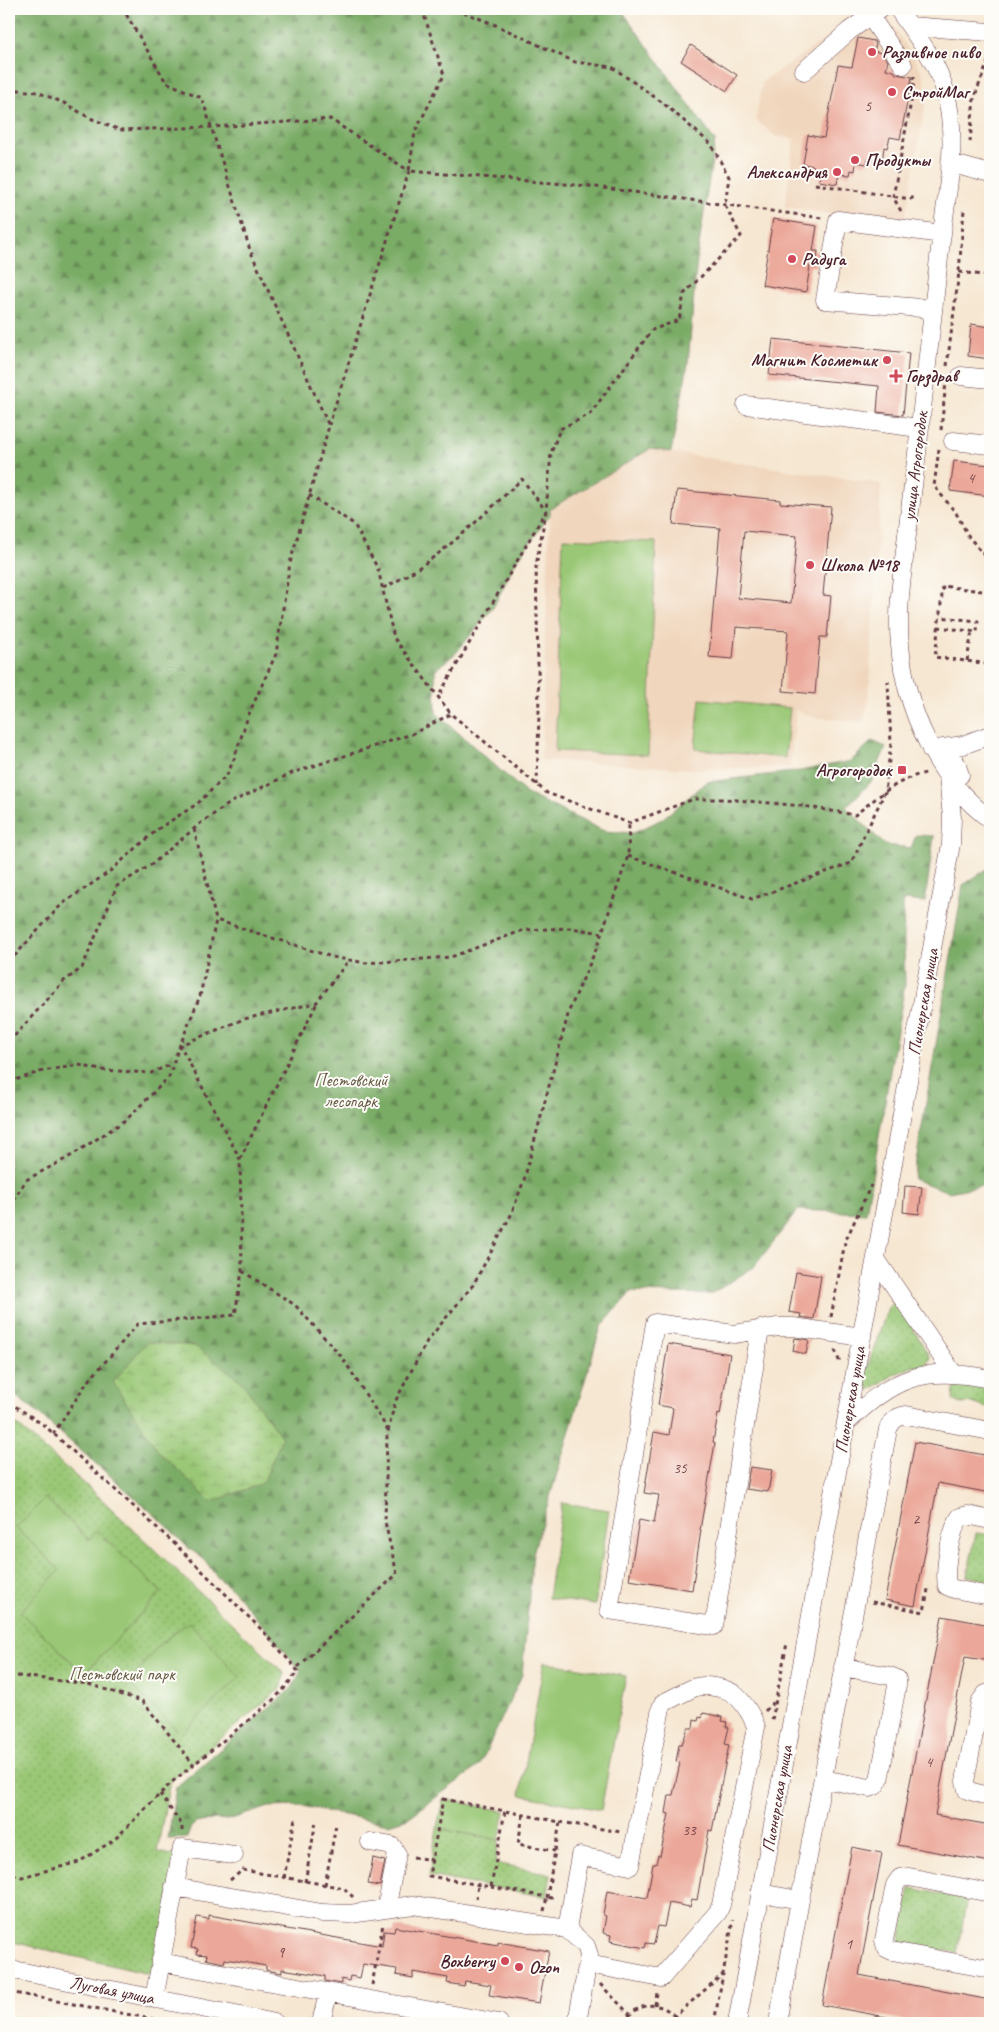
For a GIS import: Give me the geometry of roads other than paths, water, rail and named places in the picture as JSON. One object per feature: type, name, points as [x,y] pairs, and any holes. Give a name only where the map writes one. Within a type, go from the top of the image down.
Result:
[{"type":"street","name":"улица Агрогородок","points":[[898,9],[938,72],[945,90],[950,119],[950,163],[902,574],[900,644],[903,670],[912,702],[931,750],[946,773],[967,799],[990,819]]},
{"type":"street","points":[[804,72],[849,31],[875,12],[904,65]]},
{"type":"street","points":[[910,26],[990,32]]},
{"type":"street","points":[[950,163],[990,174]]},
{"type":"street","points":[[933,309],[825,300],[838,220],[942,234]]},
{"type":"street","points":[[961,376],[990,379]]},
{"type":"street","points":[[746,405],[920,428]]},
{"type":"street","points":[[954,442],[990,446]]},
{"type":"street","points":[[931,750],[963,744],[987,736]]},
{"type":"street","name":"Пионерская улица","points":[[737,2023],[951,844],[952,818],[946,773]]},
{"type":"street","points":[[876,1259],[953,1373]]},
{"type":"street","points":[[760,1330],[714,1626],[609,1610],[655,1323],[734,1334],[760,1330],[793,1327],[862,1337]]},
{"type":"street","points":[[846,1423],[879,1394],[897,1384],[919,1376],[935,1373],[953,1373],[990,1379]]},
{"type":"street","points":[[780,2023],[779,2016],[800,1900],[888,1428],[892,1421],[906,1415],[990,1431]]},
{"type":"street","points":[[990,1520],[968,1515],[960,1517],[955,1525],[945,1575],[948,1586],[954,1589],[990,1596]]},
{"type":"street","points":[[823,1779],[870,1788],[876,1786],[880,1780],[897,1686],[896,1680],[890,1676],[843,1667]]},
{"type":"street","points":[[567,1928],[580,1856],[630,1866],[660,1708],[663,1703],[696,1687],[705,1686],[729,1691],[736,1695],[754,1720],[756,1727],[721,1905],[718,1912],[660,1978],[588,1964]]},
{"type":"street","points":[[990,1693],[986,1694],[980,1702],[965,1781],[966,1790],[990,1797]]},
{"type":"street","points":[[370,1842],[392,1846],[396,1854],[386,1909]]},
{"type":"street","points":[[154,1999],[182,1848],[234,1855]]},
{"type":"street","points":[[990,1893],[909,1877],[900,1878],[895,1885],[884,1940],[886,1948],[892,1951],[990,1970]]},
{"type":"street","points":[[174,1888],[322,1913],[367,1912],[413,1905],[567,1928],[586,1946],[589,1955],[577,2023]]},
{"type":"street","points":[[760,1893],[800,1900]]},
{"type":"street","points":[[160,1962],[499,2023]]},
{"type":"street","name":"Луговая улица","points":[[9,1969],[154,1999],[214,2017],[275,2023]]},
{"type":"street","points":[[321,2023],[328,1992]]},
{"type":"place","name":"Разливное пиво","points":[[872,52]]},
{"type":"place","name":"СтройМаг","points":[[892,92]]},
{"type":"place","name":"Продукты","points":[[855,160]]},
{"type":"place","name":"Александрия","points":[[837,172]]},
{"type":"place","name":"Радуга","points":[[792,259]]},
{"type":"place","name":"Магнит Косметик","points":[[887,360]]},
{"type":"place","name":"Горздрав","points":[[896,376]]},
{"type":"place","name":"Школа №18","points":[[810,565]]},
{"type":"place","name":"Агрогородок","points":[[902,770]]},
{"type":"place","name":"Boxberry","points":[[505,1961]]},
{"type":"place","name":"Ozon","points":[[519,1967]]},
{"type":"park label","name":"Пестовский лесопарк","points":[[351,1090]]},
{"type":"park label","name":"Пестовский парк","points":[[122,1674]]}]
